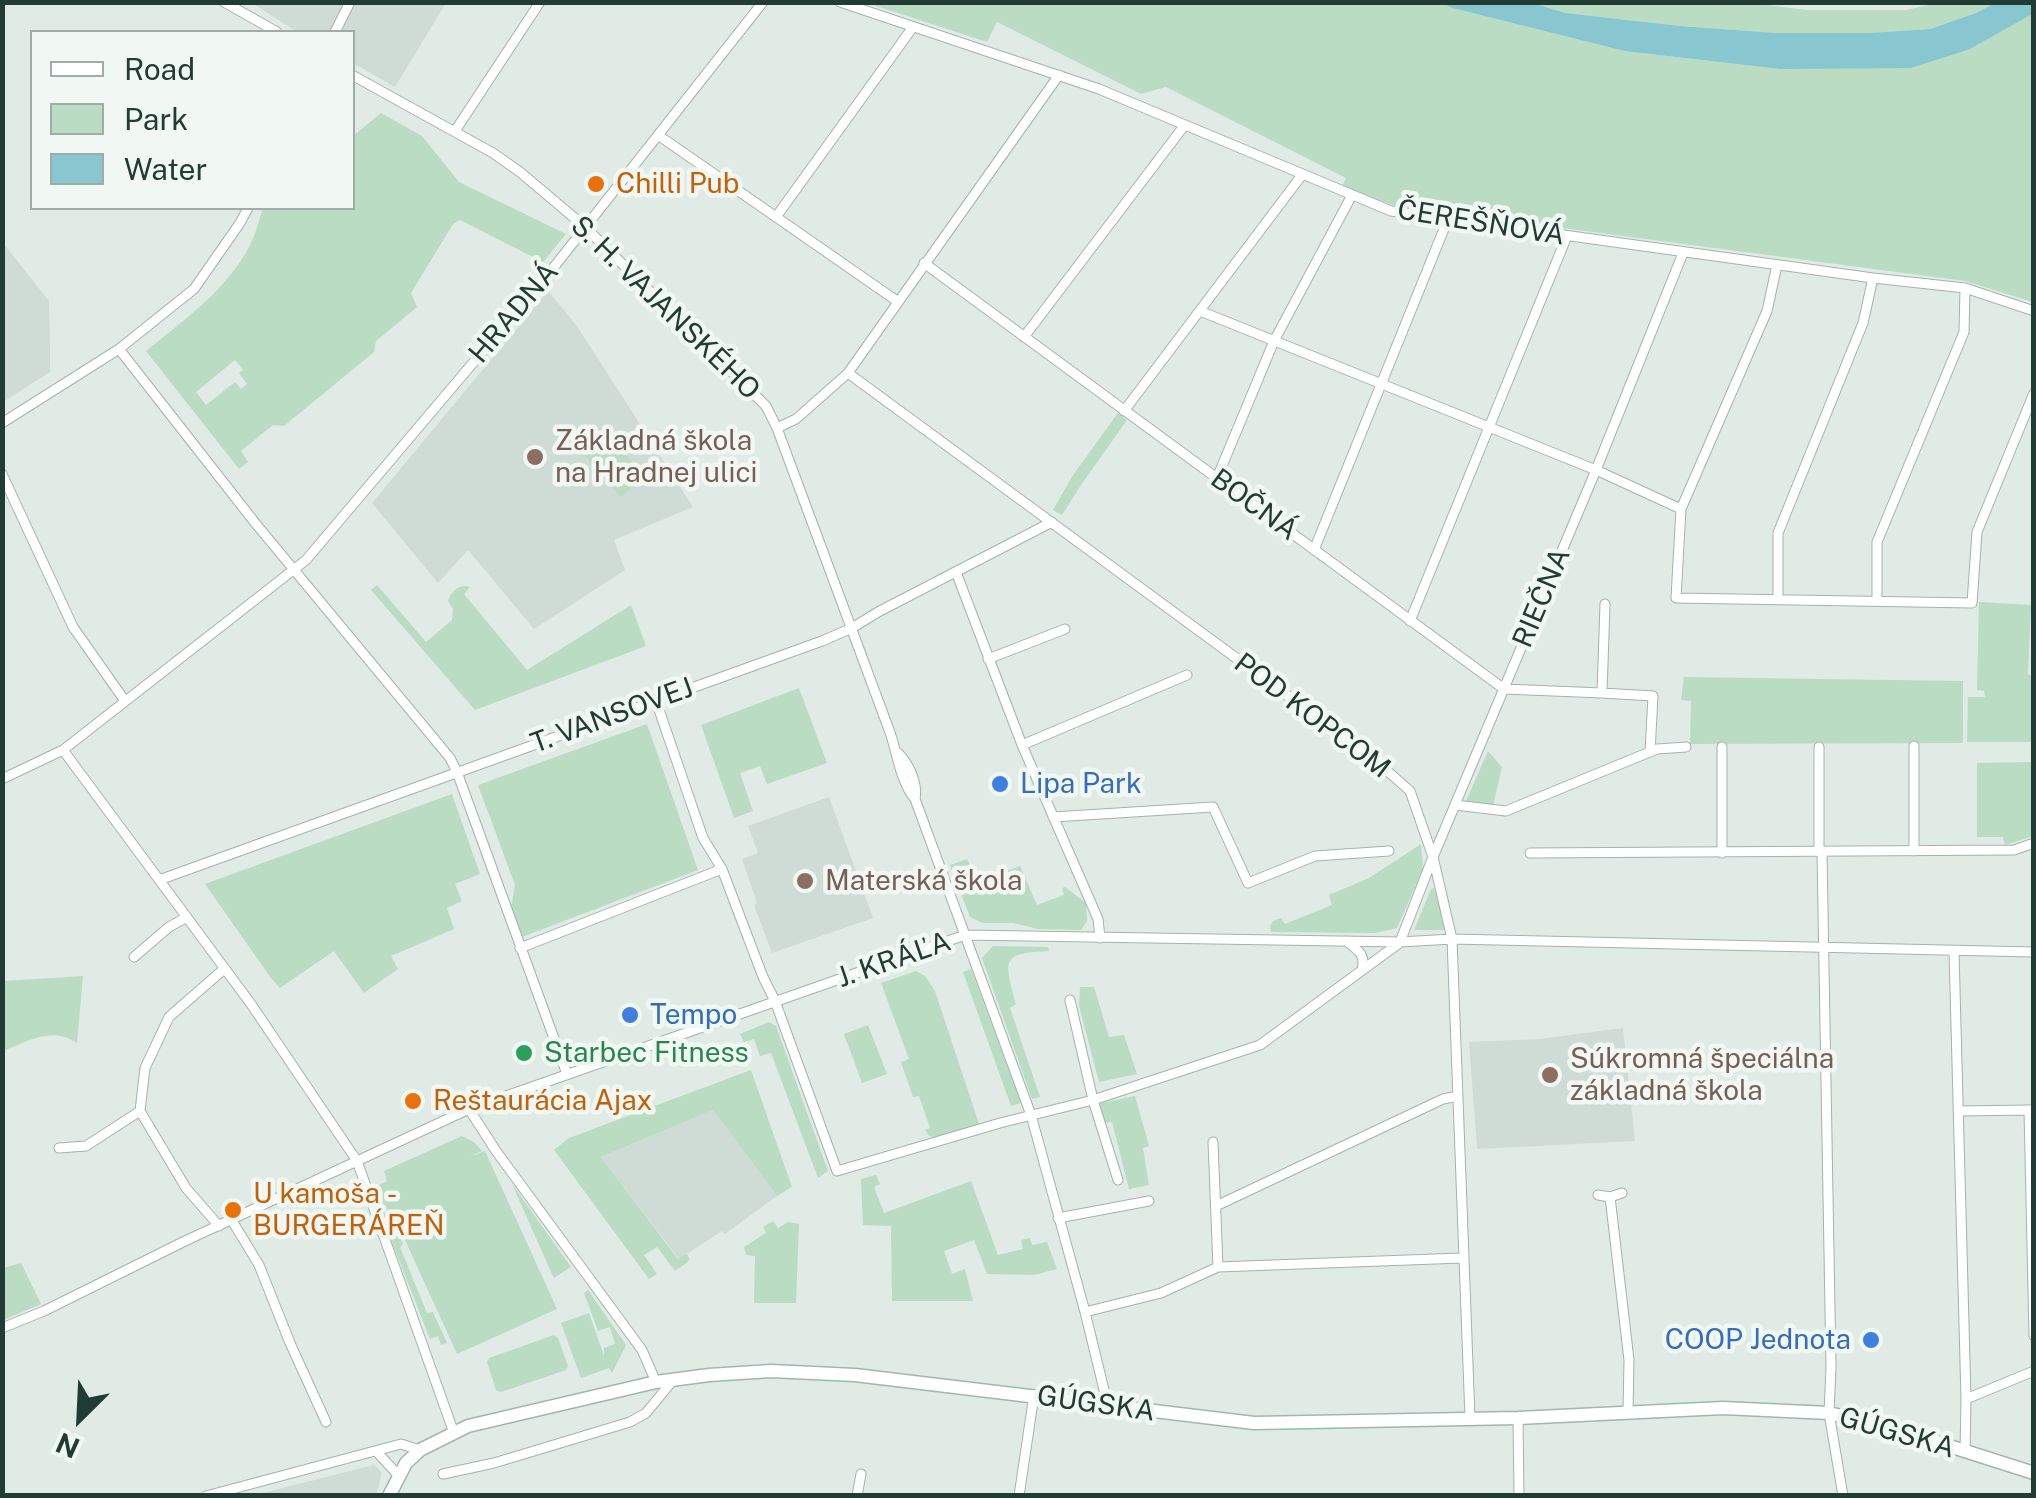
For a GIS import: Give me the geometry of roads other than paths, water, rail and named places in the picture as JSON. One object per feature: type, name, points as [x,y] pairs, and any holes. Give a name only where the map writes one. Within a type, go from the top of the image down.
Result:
[{"type":"main road","name":"GÚGSKA","points":[[420,1450],[468,1426],[656,1382],[771,1371],[838,1373],[1254,1423],[1518,1418],[1723,1408],[1829,1414],[1899,1430],[2034,1473]]},
{"type":"main road","points":[[389,1496],[398,1476],[420,1450]]},
{"type":"street","points":[[224,2],[273,30]]},
{"type":"street","points":[[336,30],[350,2]]},
{"type":"street","points":[[454,131],[540,2]]},
{"type":"street","name":"HRADNÁ","points":[[2,779],[63,750],[294,570],[348,512],[550,272],[763,2]]},
{"type":"street","name":"ČEREŠŇOVÁ","points":[[840,2],[1099,89],[1392,211],[1964,288],[2034,311]]},
{"type":"street","points":[[776,217],[913,28]]},
{"type":"street","points":[[776,428],[796,419],[848,373],[1059,75]]},
{"type":"street","name":"S. H. VAJANSKÉHO","points":[[355,76],[512,166],[584,226],[766,406],[1032,1115],[1108,1406]]},
{"type":"street","points":[[1024,336],[1184,126]]},
{"type":"street","points":[[658,135],[897,301]]},
{"type":"street","points":[[1124,411],[1302,175]]},
{"type":"street","points":[[1217,478],[1274,340],[1352,195]]},
{"type":"street","points":[[2,423],[119,349],[194,289],[247,210]]},
{"type":"street","points":[[1314,550],[1448,219]]},
{"type":"street","points":[[1410,621],[1567,236]]},
{"type":"street","name":"RIEČNA","points":[[1400,942],[1683,253]]},
{"type":"street","name":"BOČNÁ","points":[[924,263],[1504,690]]},
{"type":"street","points":[[1777,265],[1767,311],[1681,509],[1676,598],[1972,602],[1977,532],[2034,393]]},
{"type":"street","points":[[1778,598],[1778,533],[1864,323],[1873,278]]},
{"type":"street","points":[[1877,601],[1878,542],[1964,332],[1964,288]]},
{"type":"street","points":[[1200,311],[1596,470],[1681,509]]},
{"type":"street","points":[[119,349],[256,524],[450,758],[566,1074]]},
{"type":"street","name":"POD KOPCOM","points":[[848,373],[1375,760],[1410,791],[1434,857],[1452,939],[1470,1418]]},
{"type":"street","points":[[2,474],[73,628],[125,701]]},
{"type":"street","name":"T. VANSOVEJ","points":[[159,880],[852,628],[1052,522]]},
{"type":"street","points":[[956,572],[1022,745],[1098,918],[1100,938]]},
{"type":"street","points":[[1602,693],[1605,604]]},
{"type":"street","points":[[988,659],[1065,629]]},
{"type":"street","points":[[1022,745],[1187,676]]},
{"type":"street","points":[[1504,690],[1653,696],[1650,752]]},
{"type":"street","points":[[656,701],[703,838],[722,869],[838,1171],[1094,1100],[1260,1044],[1400,942]]},
{"type":"street","points":[[1914,746],[1914,852]]},
{"type":"street","points":[[1722,747],[1722,853]]},
{"type":"street","points":[[1819,747],[1829,1414],[1843,1496]]},
{"type":"street","points":[[1455,806],[1506,811],[1657,749],[1686,748]]},
{"type":"street","points":[[63,750],[251,1004],[357,1161],[454,1432]]},
{"type":"street","points":[[1053,816],[1214,807],[1248,883],[1316,856],[1389,851]]},
{"type":"street","points":[[1530,853],[1914,852],[2014,850],[2034,843]]},
{"type":"street","points":[[520,948],[722,869]]},
{"type":"street","points":[[134,957],[186,917]]},
{"type":"street","name":"J. KRÁĽA","points":[[2,1328],[469,1109],[964,935],[1400,942],[1452,939],[2034,952]]},
{"type":"street","points":[[1346,941],[1361,952],[1362,970]]},
{"type":"street","points":[[1954,951],[1965,1452]]},
{"type":"street","points":[[218,1226],[186,1188],[140,1111],[145,1068],[169,1016],[224,969]]},
{"type":"street","points":[[1070,1000],[1118,1180]]},
{"type":"street","points":[[1216,1206],[1443,1099],[1458,1096]]},
{"type":"street","points":[[469,1109],[642,1350],[656,1382]]},
{"type":"street","points":[[1958,1111],[2031,1110],[2034,1336]]},
{"type":"street","points":[[59,1148],[86,1146],[140,1111]]},
{"type":"street","points":[[1213,1142],[1218,1267]]},
{"type":"street","points":[[1598,1195],[1622,1193]]},
{"type":"street","points":[[1610,1197],[1629,1360],[1628,1412]]},
{"type":"street","points":[[1058,1218],[1149,1201]]},
{"type":"street","points":[[231,1219],[259,1265],[326,1422]]},
{"type":"street","points":[[1085,1312],[1160,1292],[1218,1267],[1462,1258]]},
{"type":"street","points":[[1966,1398],[2034,1372]]},
{"type":"street","points":[[442,1474],[508,1459],[630,1422],[646,1413],[674,1379]]},
{"type":"street","points":[[1019,1496],[1034,1395]]},
{"type":"street","points":[[1518,1418],[1519,1496]]},
{"type":"street","points":[[206,1496],[401,1444],[420,1450]]},
{"type":"street","points":[[376,1451],[398,1476]]},
{"type":"street","points":[[857,1496],[861,1474]]},
{"type":"water","points":[[1442,3],[1532,3],[1566,13],[1777,33],[1930,29],[1995,3],[2033,3],[2034,13],[1970,49],[1911,68],[1780,69],[1624,51]]},
{"type":"place","name":"Chilli Pub","points":[[596,184]]},
{"type":"place","name":"Základná škola na Hradnej ulici","points":[[535,457]]},
{"type":"place","name":"Lipa Park","points":[[1000,784]]},
{"type":"place","name":"Materská škola","points":[[805,881]]},
{"type":"place","name":"Tempo","points":[[630,1015]]},
{"type":"place","name":"Starbec Fitness","points":[[524,1053]]},
{"type":"place","name":"Súkromná špeciálna základná škola","points":[[1550,1075]]},
{"type":"place","name":"Reštaurácia Ajax","points":[[413,1101]]},
{"type":"place","name":"U kamoša - BURGERÁREŇ","points":[[233,1210]]},
{"type":"place","name":"COOP Jednota","points":[[1871,1340]]}]
